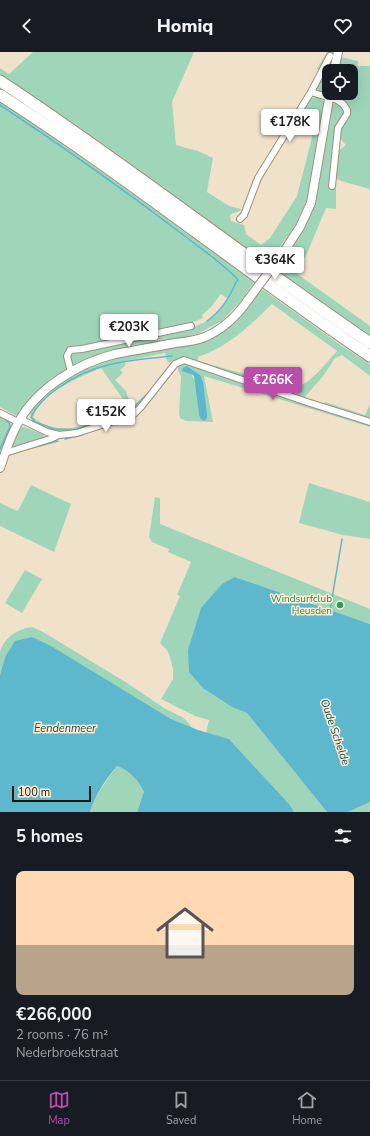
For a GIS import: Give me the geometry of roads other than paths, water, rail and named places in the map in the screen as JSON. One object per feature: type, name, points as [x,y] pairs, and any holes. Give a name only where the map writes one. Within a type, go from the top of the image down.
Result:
[{"type":"highway","points":[[0,81],[121,164],[370,343]]},
{"type":"highway","points":[[0,95],[121,178],[370,356]]},
{"type":"street","points":[[335,64],[338,52]]},
{"type":"street","points":[[240,219],[244,215],[258,178],[330,56]]},
{"type":"street","points":[[310,92],[322,94]]},
{"type":"street","points":[[0,468],[19,421],[35,400],[71,372],[86,364],[114,355],[204,337],[228,323],[241,310],[300,227],[311,203],[329,100]]},
{"type":"street","points":[[332,186],[338,128],[347,114],[347,110],[343,104],[336,100]]},
{"type":"street","points":[[71,372],[67,356],[70,350],[191,326]]},
{"type":"street","points":[[5,453],[59,435],[77,433],[134,414],[141,408],[175,364],[184,360],[370,422]]},
{"type":"street","points":[[0,413],[47,432],[59,435]]},
{"type":"water","points":[[187,366],[200,375],[203,382],[207,414],[207,418],[204,421],[199,415],[194,376],[182,371],[183,368]]},
{"type":"water","points":[[235,577],[370,624],[370,802],[348,812],[327,812],[247,713],[232,707],[204,689],[189,672],[188,650],[201,608],[222,584]]},
{"type":"water","name":"Eendenmeer","points":[[32,637],[51,646],[171,719],[198,730],[229,739],[290,805],[294,812],[137,812],[144,792],[133,776],[126,770],[117,766],[101,788],[90,812],[0,812],[0,675],[5,657],[15,641]]},
{"type":"waterway","points":[[0,105],[115,184],[232,273],[238,280],[224,304],[207,321]]},
{"type":"waterway","points":[[146,395],[133,408],[73,430],[55,429],[35,422],[31,417],[40,404],[50,394],[72,379],[85,373],[127,361],[172,356]]},
{"type":"waterway","points":[[0,449],[10,427],[10,424],[6,420]]},
{"type":"waterway","points":[[65,439],[82,435]]},
{"type":"waterway","points":[[28,449],[58,441]]},
{"type":"waterway","name":"Oude Schelde","points":[[330,610],[342,539]]},
{"type":"place","name":"Windsurfclub Heusden","points":[[340,605]]}]
